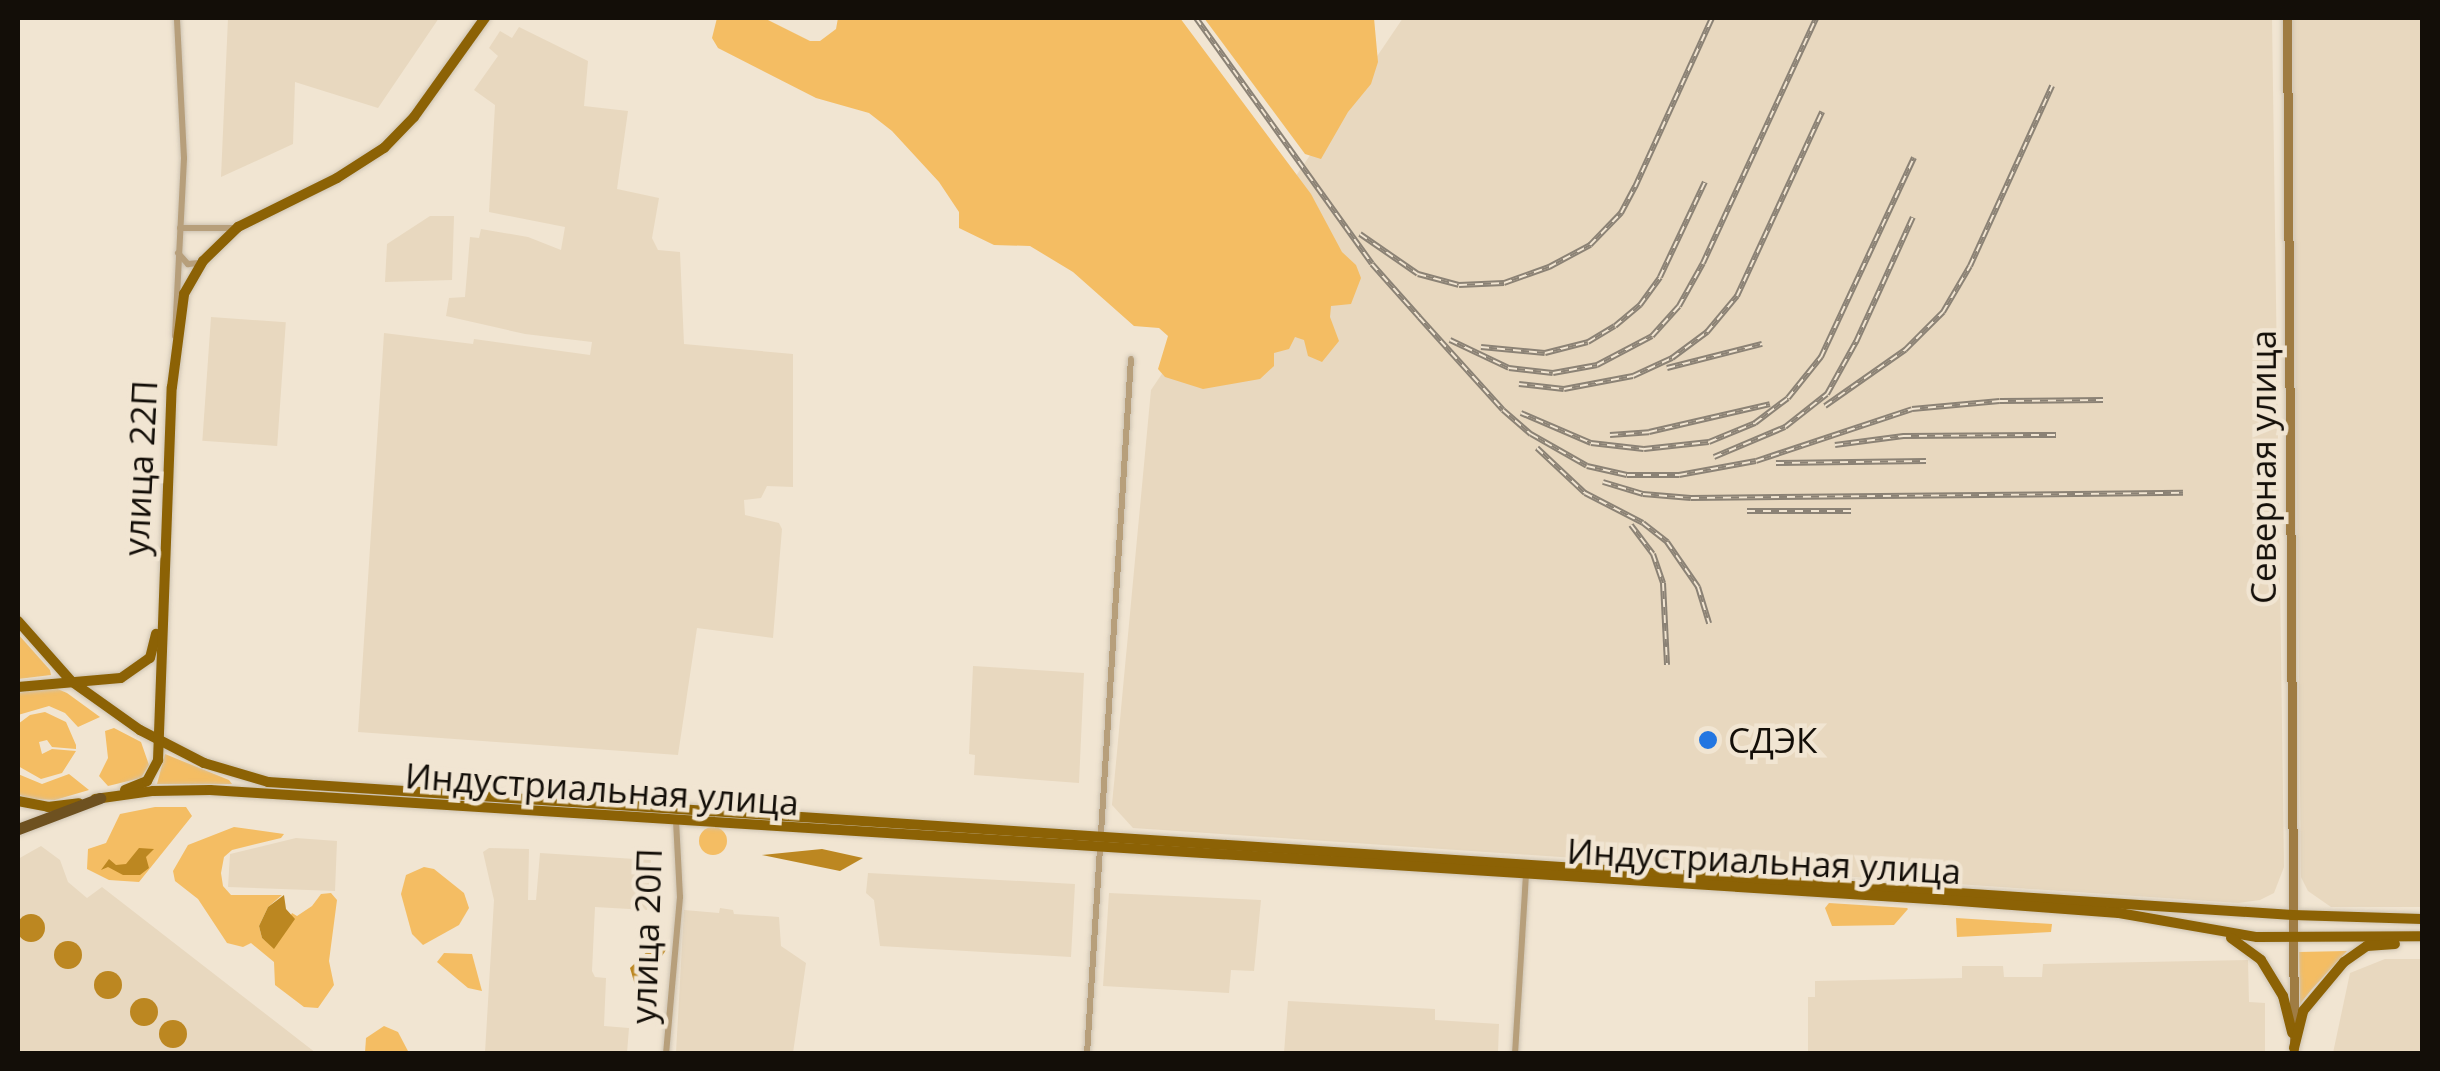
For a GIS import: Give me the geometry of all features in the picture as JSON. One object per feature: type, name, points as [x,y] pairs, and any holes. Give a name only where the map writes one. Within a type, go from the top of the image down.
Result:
[{"type":"highway","points":[[18,829],[100,798]]},
{"type":"main road","name":"улица 22П","points":[[159,741],[174,350],[181,304],[202,262],[238,227],[337,178],[384,148],[414,117],[485,18]]},
{"type":"main road","name":"Северная улица","points":[[2287,18],[2294,1051]]},
{"type":"main road","name":"улица 22П","points":[[71,681],[121,678],[143,666],[155,642],[162,589]]},
{"type":"main road","name":"Индустриальная улица","points":[[18,621],[71,681],[159,741],[222,770],[282,784],[1101,843],[2293,916],[2422,919]]},
{"type":"main road","points":[[18,687],[71,681]]},
{"type":"main road","points":[[18,800],[48,808],[100,798],[146,781],[156,767],[159,741]]},
{"type":"main road","name":"Индустриальная улица","points":[[100,798],[162,790],[210,790],[676,822],[1101,843]]},
{"type":"main road","name":"Индустриальная улица","points":[[1527,869],[2071,908],[2293,938],[2422,940]]},
{"type":"main road","points":[[2212,930],[2242,942],[2261,960],[2287,1007],[2294,1051]]},
{"type":"main road","points":[[2294,1051],[2302,1011],[2352,954],[2377,944],[2422,940]]},
{"type":"street","points":[[174,350],[184,158],[177,18]]},
{"type":"street","points":[[180,228],[238,227]]},
{"type":"street","points":[[216,229],[220,234],[218,244]]},
{"type":"street","points":[[178,252],[188,264],[202,262]]},
{"type":"street","points":[[1087,1054],[1132,359]]},
{"type":"street","name":"улица 20П","points":[[666,1054],[680,897],[676,822]]},
{"type":"street","points":[[1515,1054],[1527,869]]},
{"type":"shaded area","points":[[228,18],[439,18],[378,108],[295,82],[293,144],[221,177]]},
{"type":"shaded area","points":[[717,18],[764,18],[810,41],[820,41],[836,29],[838,18],[1180,18],[1311,194],[1342,252],[1356,265],[1361,278],[1351,304],[1331,306],[1330,317],[1339,341],[1322,362],[1308,356],[1304,340],[1295,337],[1289,349],[1274,353],[1274,366],[1260,379],[1203,389],[1165,377],[1158,369],[1168,336],[1159,328],[1134,326],[1073,272],[1030,246],[994,245],[959,228],[959,212],[939,182],[892,131],[869,113],[816,98],[718,48],[712,38]]},
{"type":"shaded area","points":[[1204,18],[1374,18],[1378,62],[1371,84],[1348,112],[1321,159],[1305,154]]},
{"type":"shaded area","points":[[1403,18],[2272,18],[2284,867],[2274,893],[2238,903],[1133,828],[1112,805],[1151,390]]},
{"type":"shaded area","points":[[2292,18],[2422,18],[2422,907],[2331,907],[2308,891],[2301,877]]},
{"type":"shaded area","points":[[519,27],[588,61],[584,106],[628,111],[617,189],[659,198],[652,238],[658,250],[680,252],[684,344],[793,354],[793,487],[767,486],[761,498],[744,500],[745,515],[779,523],[782,529],[773,638],[697,628],[678,755],[358,732],[384,333],[473,344],[474,339],[590,355],[592,342],[525,334],[446,316],[449,298],[465,297],[470,237],[479,238],[481,229],[528,237],[561,250],[565,227],[489,212],[495,105],[474,90],[498,56],[489,48],[500,31],[512,38]]},
{"type":"shaded area","points":[[430,216],[454,216],[452,280],[385,282],[387,244]]},
{"type":"shaded area","points":[[211,317],[286,322],[277,446],[202,441]]},
{"type":"shaded area","points":[[18,634],[50,670],[51,675],[18,679]]},
{"type":"shaded area","points":[[973,666],[1084,673],[1079,783],[974,775],[975,755],[969,754]]},
{"type":"shaded area","points":[[53,687],[100,717],[78,727],[65,713],[49,706],[18,715],[18,693]]},
{"type":"shaded area","points":[[45,712],[66,722],[76,749],[52,747],[47,740],[39,742],[42,754],[52,749],[76,751],[62,773],[41,779],[18,766],[18,724],[30,715]]},
{"type":"shaded area","points":[[114,728],[141,742],[149,765],[141,778],[108,786],[99,776],[108,758],[105,731]]},
{"type":"shaded area","points":[[165,754],[229,780],[232,784],[157,784]]},
{"type":"shaded area","points":[[18,774],[42,784],[69,774],[89,790],[55,800],[29,799],[18,794]]},
{"type":"shaded area","points":[[155,807],[186,807],[192,816],[139,882],[109,880],[87,869],[88,849],[106,843],[120,814]]},
{"type":"shaded area","points":[[234,827],[284,834],[232,850],[224,857],[221,873],[223,886],[231,895],[282,895],[268,907],[259,926],[262,938],[274,948],[292,913],[297,916],[321,894],[331,893],[337,900],[329,961],[334,985],[318,1008],[304,1007],[275,985],[274,962],[251,943],[243,947],[227,943],[198,899],[175,881],[173,871],[188,845]]},
{"type":"shaded area","points":[[713,827],[723,831],[727,841],[723,851],[713,855],[703,851],[699,841],[703,831]]},
{"type":"shaded area","points":[[296,838],[337,841],[335,891],[228,887],[230,854]]},
{"type":"shaded area","points":[[41,846],[60,860],[68,882],[87,898],[102,887],[316,1053],[18,1053],[18,859]]},
{"type":"shaded area","points":[[139,848],[154,849],[146,857],[149,868],[140,875],[123,875],[108,867],[101,870],[109,859],[116,865],[126,864]]},
{"type":"shaded area","points":[[489,848],[529,849],[528,900],[536,900],[540,853],[651,860],[647,910],[595,907],[592,971],[595,977],[606,978],[604,1026],[629,1028],[627,1053],[485,1053],[494,900],[483,852]]},
{"type":"shaded area","points":[[822,849],[863,858],[840,871],[762,855]]},
{"type":"shaded area","points":[[424,867],[434,869],[464,893],[469,908],[459,925],[423,945],[412,934],[401,894],[406,875]]},
{"type":"shaded area","points":[[868,873],[1075,884],[1071,957],[880,946],[874,900],[866,893]]},
{"type":"shaded area","points":[[1109,893],[1261,900],[1254,971],[1231,970],[1229,993],[1103,986]]},
{"type":"shaded area","points":[[284,895],[286,909],[295,919],[274,949],[262,938],[259,926],[268,907]]},
{"type":"shaded area","points":[[1829,903],[1908,909],[1894,925],[1832,926],[1825,908]]},
{"type":"shaded area","points":[[720,908],[733,910],[734,914],[779,917],[781,946],[806,963],[793,1053],[676,1053],[684,910],[719,913]]},
{"type":"shaded area","points":[[31,914],[41,918],[45,928],[41,938],[31,942],[21,938],[17,928],[21,918]]},
{"type":"shaded area","points":[[1956,918],[2052,924],[2051,932],[1957,937]]},
{"type":"shaded area","points":[[68,941],[78,945],[82,955],[78,965],[68,969],[58,965],[54,955],[58,945]]},
{"type":"shaded area","points":[[658,941],[666,941],[666,950],[642,986],[635,985],[630,968]]},
{"type":"shaded area","points":[[2347,951],[2312,989],[2300,1004],[2299,952]]},
{"type":"shaded area","points":[[444,953],[472,954],[482,991],[468,988],[437,962]]},
{"type":"shaded area","points":[[2385,959],[2422,959],[2422,1053],[2333,1053],[2350,973]]},
{"type":"shaded area","points":[[2248,960],[2249,1002],[2265,1003],[2265,1053],[1808,1053],[1808,997],[1815,997],[1815,981],[1962,978],[1962,966],[2003,966],[2004,977],[2042,977],[2043,964]]},
{"type":"shaded area","points":[[108,971],[118,975],[122,985],[118,995],[108,999],[98,995],[94,985],[98,975]]},
{"type":"shaded area","points":[[144,998],[154,1002],[158,1012],[154,1022],[144,1026],[134,1022],[130,1012],[134,1002]]},
{"type":"shaded area","points":[[1288,1001],[1435,1009],[1435,1020],[1499,1024],[1498,1053],[1284,1053]]},
{"type":"shaded area","points":[[173,1020],[183,1024],[187,1034],[183,1044],[173,1048],[163,1044],[159,1034],[163,1024]]},
{"type":"shaded area","points":[[384,1026],[398,1032],[409,1053],[365,1053],[366,1038]]},
{"type":"railway","points":[[1196,18],[1372,264],[1503,410],[1531,434],[1587,466],[1627,475],[1679,475],[1756,461],[1912,409],[2000,401],[2103,400]]},
{"type":"railway","points":[[1360,234],[1418,274],[1459,285],[1504,283],[1549,267],[1590,245],[1621,213],[1635,187],[1712,18]]},
{"type":"railway","points":[[1450,340],[1509,368],[1553,373],[1597,365],[1652,336],[1679,306],[1703,263],[1816,18]]},
{"type":"railway","points":[[1825,406],[1905,350],[1943,312],[1970,266],[2052,86]]},
{"type":"railway","points":[[1519,384],[1564,389],[1633,376],[1672,358],[1707,332],[1737,296],[1822,112]]},
{"type":"railway","points":[[1521,413],[1591,443],[1644,449],[1709,442],[1755,423],[1788,398],[1821,357],[1914,158]]},
{"type":"railway","points":[[1481,347],[1545,353],[1588,342],[1615,326],[1640,305],[1660,277],[1705,182]]},
{"type":"railway","points":[[1714,457],[1785,427],[1827,394],[1856,342],[1913,217]]},
{"type":"railway","points":[[1667,368],[1762,344]]},
{"type":"railway","points":[[1610,435],[1649,432],[1770,404]]},
{"type":"railway","points":[[1835,445],[1903,436],[2056,435]]},
{"type":"railway","points":[[1537,448],[1585,493],[1643,523],[1667,542],[1698,587],[1709,623]]},
{"type":"railway","points":[[1776,463],[1926,461]]},
{"type":"railway","points":[[1603,482],[1643,494],[1691,498],[2183,493]]},
{"type":"railway","points":[[1747,511],[1851,511]]},
{"type":"railway","points":[[1631,525],[1653,554],[1663,583],[1667,665]]},
{"type":"place","name":"СДЭК","points":[[1708,740]]}]
